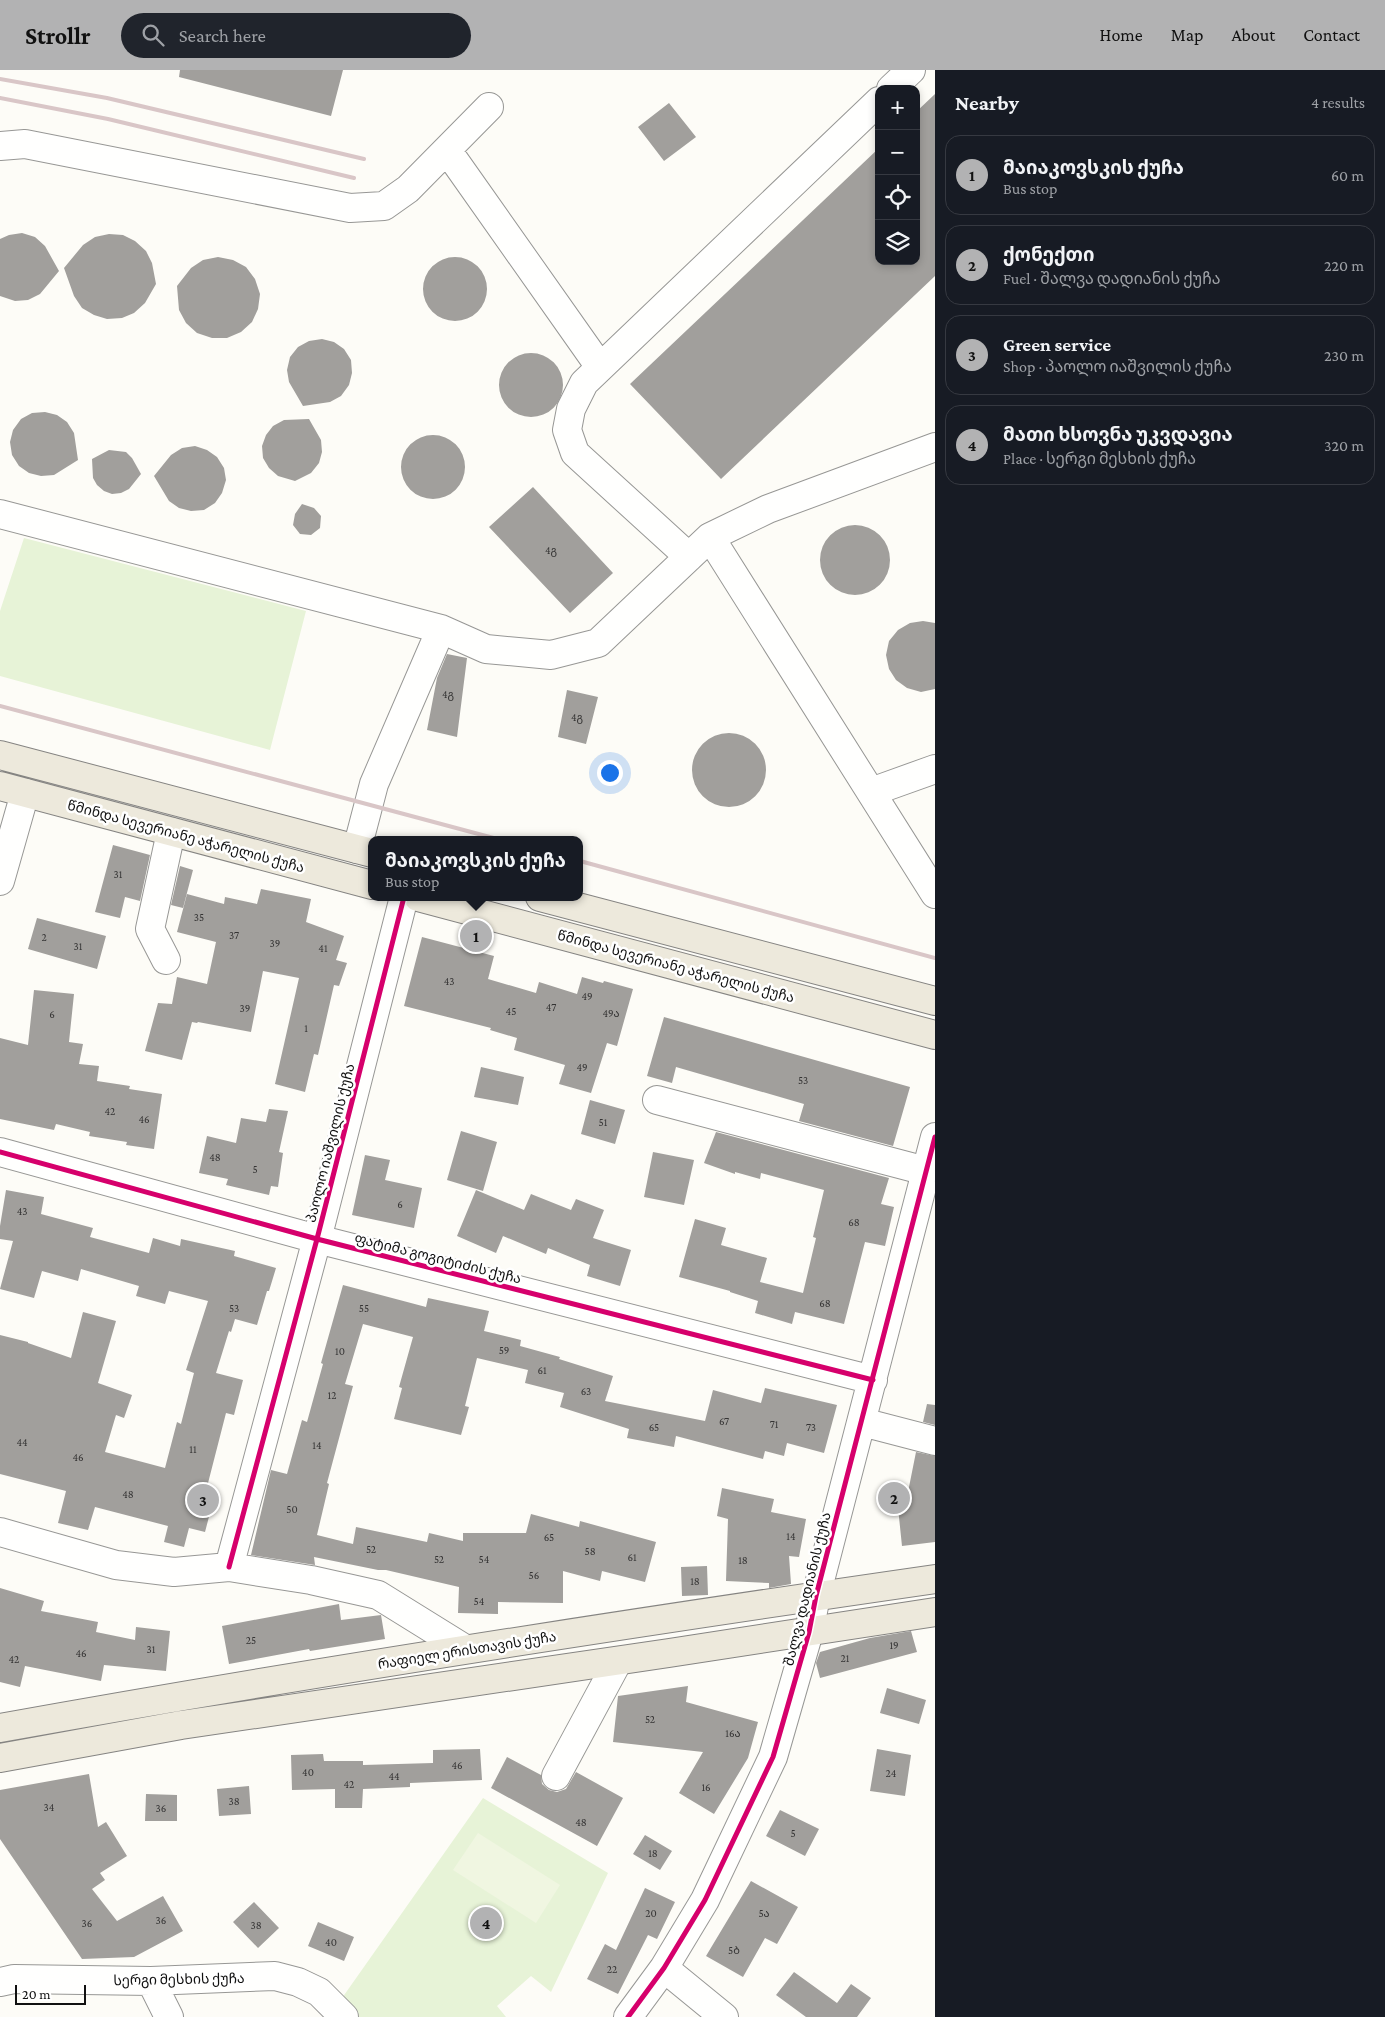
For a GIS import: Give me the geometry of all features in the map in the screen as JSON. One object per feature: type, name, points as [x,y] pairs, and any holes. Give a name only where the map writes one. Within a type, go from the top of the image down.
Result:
[{"type":"main road","points":[[0,755],[365,851]]},
{"type":"main road","name":"წმინდა სევერიანე აჭარელის ქუჩა","points":[[13,790],[368,884]]},
{"type":"main road","name":"წმინდა სევერიანე აჭარელის ქუჩა","points":[[433,901],[935,1035]]},
{"type":"main road","points":[[555,901],[935,1001]]},
{"type":"main road","name":"რაფიელ ერისთავის ქუჩა","points":[[0,1728],[176,1696],[465,1649],[935,1579]]},
{"type":"main road","points":[[0,1758],[181,1725],[935,1612]]},
{"type":"street","points":[[895,85],[911,70]]},
{"type":"street","points":[[689,557],[575,453],[567,430],[571,409],[584,383],[875,104]]},
{"type":"street","points":[[0,146],[25,144],[350,208],[384,206],[408,190],[489,108]]},
{"type":"street","points":[[447,150],[600,367]]},
{"type":"street","points":[[0,514],[441,629],[486,649],[551,656],[598,643],[710,537],[768,509],[935,447]]},
{"type":"street","points":[[710,537],[935,894]]},
{"type":"street","points":[[365,851],[374,784],[441,629]]},
{"type":"street","points":[[871,792],[935,769]]},
{"type":"street","points":[[0,881],[13,790]]},
{"type":"street","points":[[166,960],[150,929],[171,832]]},
{"type":"street","name":"პაოლო იაშვილის ქუჩა","points":[[229,1567],[317,1239],[403,901]]},
{"type":"street","points":[[658,1100],[926,1171]]},
{"type":"street","name":"შალვა დადიანის ქუჩა","points":[[628,2017],[664,1968],[705,1900],[773,1757],[809,1632],[816,1596],[935,1137]]},
{"type":"street","name":"ფატიმა გოგიტიძის ქუჩა","points":[[0,1152],[317,1239],[873,1380]]},
{"type":"street","points":[[862,1422],[935,1441]]},
{"type":"street","points":[[0,1532],[116,1564],[174,1572],[229,1567],[311,1580],[378,1595],[465,1649]]},
{"type":"street","points":[[556,1776],[618,1661]]},
{"type":"street","points":[[664,1968],[724,2017]]},
{"type":"street","name":"სერგი მესხის ქუჩა","points":[[0,1982],[14,1979],[151,1981],[275,1976],[298,1982],[319,1992],[344,2017]]},
{"type":"street","points":[[151,1981],[169,2017]]},
{"type":"green space","points":[[24,538],[306,611],[270,750],[0,676],[0,611]]},
{"type":"green space","points":[[483,1798],[608,1873],[551,1992],[531,1976],[497,2006],[506,2017],[344,2017],[335,2008]]},
{"type":"green space","points":[[478,1833],[560,1885],[536,1923],[453,1870]]},
{"type":"building","points":[[180,70],[343,70],[331,116],[179,77]]},
{"type":"building","points":[[935,94],[935,276],[721,479],[630,384],[875,152],[875,265],[920,265],[920,108]]},
{"type":"building","points":[[669,103],[696,137],[664,161],[638,127]]},
{"type":"building","points":[[22,233],[35,237],[45,246],[59,271],[40,294],[28,300],[15,301],[0,296],[0,239]]},
{"type":"building","points":[[109,234],[123,235],[135,241],[146,251],[152,263],[156,284],[145,303],[134,313],[122,318],[107,319],[94,315],[82,308],[74,296],[64,268],[83,245],[95,237]]},
{"type":"building","points":[[218,257],[233,260],[246,267],[255,279],[260,294],[258,309],[252,322],[241,332],[227,338],[212,338],[197,333],[186,323],[179,310],[177,286],[191,268],[203,260]]},
{"type":"building","points":[[449,257],[461,257],[478,266],[485,277],[487,289],[485,301],[478,312],[461,321],[449,321],[437,316],[428,307],[423,295],[423,283],[428,271],[437,262]]},
{"type":"building","points":[[322,339],[334,342],[344,349],[351,360],[352,373],[349,385],[341,396],[330,402],[303,406],[289,382],[287,370],[290,357],[298,347],[309,341]]},
{"type":"building","points":[[525,353],[537,353],[554,362],[561,373],[563,385],[561,397],[554,408],[537,417],[525,417],[513,412],[504,403],[499,391],[499,379],[504,367],[513,358]]},
{"type":"building","points":[[45,412],[57,415],[67,422],[74,433],[78,460],[54,475],[41,476],[29,473],[19,466],[12,455],[10,442],[13,430],[21,419],[32,413]]},
{"type":"building","points":[[309,419],[321,440],[322,452],[319,463],[311,473],[295,481],[278,476],[269,468],[263,458],[262,446],[266,435],[273,426],[284,420]]},
{"type":"building","points":[[427,435],[439,435],[456,444],[463,455],[465,467],[463,479],[456,490],[439,499],[427,499],[415,494],[406,485],[401,473],[401,461],[406,449],[415,440]]},
{"type":"building","points":[[195,446],[207,450],[217,457],[224,468],[226,480],[222,493],[215,503],[204,510],[191,511],[179,508],[169,501],[154,476],[171,455],[182,448]]},
{"type":"building","points":[[109,450],[126,452],[132,458],[141,474],[129,489],[121,493],[112,494],[104,491],[93,478],[92,459]]},
{"type":"building","points":[[533,487],[613,573],[570,613],[489,527]]},
{"type":"building","points":[[302,504],[314,508],[321,516],[320,528],[311,535],[300,534],[293,525],[295,514]]},
{"type":"building","points":[[855,525],[868,528],[880,535],[887,547],[890,560],[887,573],[880,585],[868,592],[855,595],[842,592],[830,585],[823,573],[820,560],[823,547],[830,535],[842,528]]},
{"type":"building","points":[[923,621],[935,623],[935,689],[921,692],[907,688],[896,680],[889,669],[886,655],[889,641],[898,630],[910,623]]},
{"type":"building","points":[[447,654],[467,658],[457,737],[427,730],[437,678]]},
{"type":"building","points":[[567,690],[598,697],[586,744],[558,737]]},
{"type":"building","points":[[722,733],[736,733],[750,739],[760,749],[766,763],[766,777],[760,791],[750,801],[736,807],[722,807],[708,801],[698,791],[692,777],[692,763],[698,749],[708,739]]},
{"type":"building","points":[[113,845],[150,855],[140,901],[125,897],[120,918],[95,912]]},
{"type":"building","points":[[180,866],[193,870],[183,908],[171,905]]},
{"type":"building","points":[[261,889],[311,899],[306,922],[344,936],[336,960],[347,963],[339,986],[334,985],[318,1055],[314,1054],[305,1092],[275,1084],[299,978],[263,971],[251,1032],[192,1022],[182,1060],[145,1051],[158,1003],[172,1004],[177,977],[207,984],[216,942],[177,932],[187,894],[224,904],[225,897],[257,904]]},
{"type":"building","points":[[37,918],[106,936],[97,969],[28,949]]},
{"type":"building","points":[[422,937],[494,956],[488,979],[536,993],[539,982],[577,994],[582,977],[633,989],[617,1046],[607,1043],[591,1093],[559,1084],[565,1065],[514,1050],[517,1038],[490,1030],[491,1028],[404,1006]]},
{"type":"building","points":[[34,990],[74,994],[69,1042],[83,1044],[79,1064],[99,1066],[97,1081],[130,1086],[129,1089],[162,1094],[154,1149],[126,1145],[127,1142],[89,1136],[90,1132],[56,1124],[54,1130],[0,1119],[0,1038],[28,1045]]},
{"type":"building","points":[[664,1017],[910,1087],[893,1146],[799,1121],[804,1104],[676,1067],[672,1083],[647,1076]]},
{"type":"building","points":[[481,1067],[524,1077],[518,1105],[474,1097]]},
{"type":"building","points":[[590,1100],[625,1110],[615,1144],[581,1134]]},
{"type":"building","points":[[269,1109],[288,1111],[279,1152],[283,1153],[278,1187],[271,1186],[269,1195],[226,1185],[228,1179],[199,1173],[207,1136],[236,1143],[241,1118],[266,1122]]},
{"type":"building","points":[[461,1131],[497,1142],[483,1191],[447,1180]]},
{"type":"building","points":[[716,1132],[889,1178],[881,1204],[894,1207],[885,1246],[865,1242],[844,1324],[795,1312],[792,1324],[755,1313],[758,1301],[679,1277],[695,1219],[726,1228],[721,1245],[767,1258],[760,1282],[803,1293],[816,1238],[813,1237],[824,1190],[761,1173],[760,1179],[735,1172],[735,1174],[704,1163]]},
{"type":"building","points":[[653,1152],[694,1160],[684,1205],[644,1197]]},
{"type":"building","points":[[365,1155],[390,1160],[385,1180],[422,1188],[414,1228],[352,1215]]},
{"type":"building","points":[[6,1190],[44,1197],[41,1214],[93,1228],[90,1237],[149,1253],[153,1238],[180,1246],[181,1239],[235,1251],[234,1256],[276,1268],[257,1325],[235,1319],[231,1332],[229,1331],[216,1373],[243,1380],[234,1415],[226,1413],[207,1487],[216,1490],[205,1532],[189,1528],[184,1547],[164,1542],[168,1526],[95,1507],[88,1530],[58,1523],[66,1491],[0,1474],[0,1335],[28,1342],[71,1358],[83,1312],[116,1321],[98,1383],[132,1395],[124,1418],[116,1415],[105,1452],[165,1468],[177,1422],[181,1424],[194,1373],[186,1370],[208,1301],[169,1291],[165,1304],[136,1296],[139,1286],[81,1269],[78,1281],[42,1271],[34,1298],[0,1289],[13,1241],[0,1239],[0,1226]]},
{"type":"building","points":[[476,1190],[524,1210],[531,1194],[571,1210],[576,1199],[604,1210],[593,1238],[631,1250],[620,1286],[587,1276],[590,1265],[548,1248],[546,1254],[503,1236],[496,1253],[457,1236]]},
{"type":"building","points":[[343,1285],[426,1307],[428,1298],[489,1311],[484,1331],[521,1340],[520,1346],[560,1357],[559,1359],[613,1376],[605,1401],[705,1421],[713,1390],[761,1403],[765,1388],[837,1405],[824,1453],[787,1443],[784,1456],[765,1451],[763,1459],[676,1436],[674,1447],[627,1438],[629,1429],[560,1407],[564,1393],[525,1383],[528,1370],[477,1358],[465,1406],[469,1407],[461,1435],[394,1419],[402,1388],[399,1387],[413,1337],[363,1324],[345,1384],[353,1386],[327,1483],[329,1484],[317,1535],[353,1544],[356,1527],[427,1542],[429,1533],[463,1541],[463,1533],[526,1533],[531,1514],[579,1527],[580,1521],[656,1542],[645,1582],[602,1571],[600,1581],[563,1571],[563,1603],[498,1602],[498,1614],[458,1613],[459,1587],[386,1570],[314,1557],[315,1565],[251,1555],[271,1470],[287,1474],[302,1420],[307,1422]]},
{"type":"building","points":[[927,1404],[935,1405],[935,1425],[923,1422]]},
{"type":"building","points":[[916,1452],[935,1456],[935,1542],[902,1546],[897,1498],[907,1497]]},
{"type":"building","points":[[722,1488],[774,1499],[771,1512],[806,1519],[799,1557],[789,1556],[791,1584],[769,1588],[769,1583],[726,1581],[728,1519],[717,1516]]},
{"type":"building","points":[[707,1566],[708,1595],[682,1596],[681,1567]]},
{"type":"building","points":[[0,1588],[44,1601],[41,1611],[98,1622],[96,1632],[135,1640],[136,1627],[170,1631],[166,1671],[104,1665],[101,1681],[25,1666],[20,1687],[0,1682]]},
{"type":"building","points":[[339,1604],[341,1620],[381,1615],[385,1639],[310,1651],[309,1649],[229,1664],[222,1626]]},
{"type":"building","points":[[911,1631],[917,1652],[820,1678],[816,1663],[820,1652],[870,1638]]},
{"type":"building","points":[[688,1686],[686,1702],[758,1722],[748,1758],[714,1814],[679,1793],[703,1752],[613,1742],[618,1696]]},
{"type":"building","points":[[887,1688],[926,1700],[919,1724],[880,1713]]},
{"type":"building","points":[[480,1749],[482,1780],[410,1783],[410,1787],[363,1789],[362,1808],[335,1808],[335,1789],[292,1790],[291,1755],[323,1754],[324,1761],[363,1761],[363,1765],[433,1763],[433,1750]]},
{"type":"building","points":[[877,1749],[911,1755],[905,1796],[870,1791]]},
{"type":"building","points":[[507,1757],[541,1775],[542,1784],[549,1790],[557,1792],[566,1789],[576,1772],[623,1798],[597,1846],[491,1788]]},
{"type":"building","points":[[89,1774],[98,1827],[106,1822],[127,1856],[100,1873],[105,1880],[92,1889],[117,1921],[163,1896],[183,1931],[134,1957],[82,1959],[0,1839],[0,1790]]},
{"type":"building","points":[[249,1786],[251,1814],[219,1816],[217,1789]]},
{"type":"building","points":[[146,1794],[177,1795],[177,1821],[145,1821]]},
{"type":"building","points":[[780,1810],[819,1829],[805,1856],[766,1836]]},
{"type":"building","points":[[645,1835],[672,1851],[660,1870],[633,1854]]},
{"type":"building","points":[[751,1881],[798,1907],[777,1944],[765,1938],[743,1977],[706,1956]]},
{"type":"building","points":[[645,1888],[675,1902],[657,1939],[648,1935],[618,1994],[587,1979],[605,1944],[616,1950]]},
{"type":"building","points":[[254,1902],[279,1928],[258,1948],[233,1922]]},
{"type":"building","points":[[318,1922],[354,1937],[344,1961],[308,1946]]},
{"type":"building","points":[[794,1972],[837,2003],[851,1984],[871,1998],[857,2017],[806,2017],[776,1995]]},
{"type":"railway","points":[[0,79],[107,98],[364,159]]},
{"type":"railway","points":[[0,98],[108,119],[354,178]]},
{"type":"railway","points":[[0,706],[486,836]]},
{"type":"railway","points":[[583,862],[935,958]]},
{"type":"cycle path","points":[[229,1567],[317,1239],[403,901]]},
{"type":"cycle path","points":[[628,2017],[664,1968],[705,1900],[773,1757],[809,1632],[816,1596],[935,1137]]},
{"type":"cycle path","points":[[0,1152],[317,1239],[873,1380]]},
{"type":"place","name":"მაიაკოვსკის ქუჩა","points":[[476,936]]},
{"type":"place","name":"ქონექთი","points":[[894,1498]]},
{"type":"place","name":"Green service","points":[[203,1500]]},
{"type":"place","name":"მათი ხსოვნა უკვდავია","points":[[486,1923]]}]
